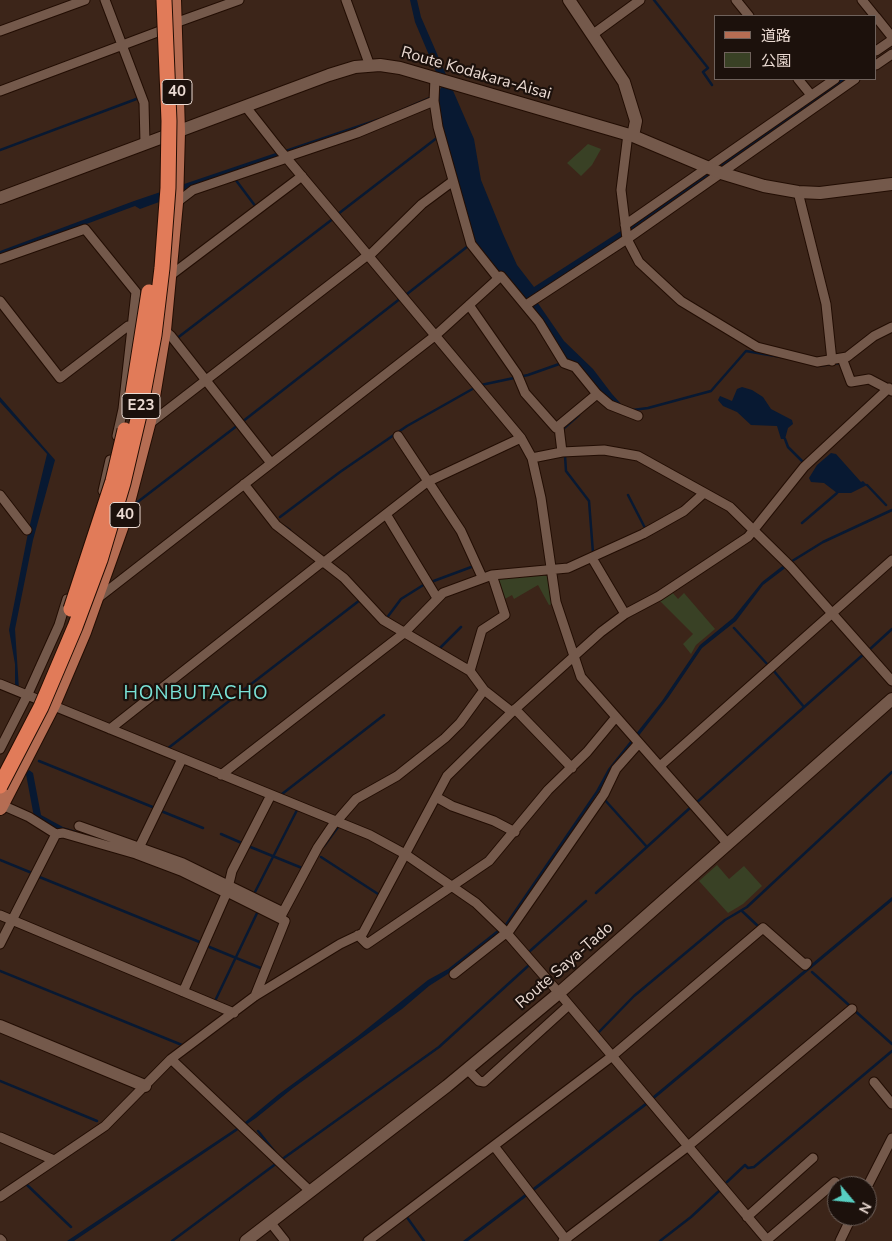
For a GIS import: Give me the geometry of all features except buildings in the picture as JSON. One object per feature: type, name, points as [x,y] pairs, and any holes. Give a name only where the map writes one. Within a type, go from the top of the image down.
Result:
[{"type":"highway","name":"E23","points":[[0,765],[31,704],[66,624],[113,481],[129,412],[152,268],[158,190],[158,112],[154,0]]},
{"type":"highway","name":"E23","points":[[0,786],[41,707],[76,627],[100,560],[123,483],[139,415],[154,335],[162,268],[168,188],[169,122],[164,0]]},
{"type":"main road","name":"40","points":[[1,805],[53,705],[95,600],[122,525],[149,421],[171,276],[176,202],[178,132],[174,0]]},
{"type":"main road","points":[[569,0],[624,82],[636,121],[630,135]]},
{"type":"main road","name":"Route Kodakara-Aisai","points":[[0,198],[328,75],[355,67],[370,66],[400,68],[630,135],[746,182],[798,192],[837,191],[892,184]]},
{"type":"main road","name":"Route Saya-Tado","points":[[246,1241],[468,1070],[559,993],[892,699]]},
{"type":"main road","points":[[0,1026],[145,1086]]},
{"type":"street","points":[[0,31],[84,0]]},
{"type":"street","points":[[105,0],[144,103],[145,143]]},
{"type":"street","points":[[0,92],[239,0]]},
{"type":"street","points":[[346,0],[370,66]]},
{"type":"street","points":[[592,35],[640,0]]},
{"type":"street","points":[[736,0],[748,15]]},
{"type":"street","points":[[862,0],[875,15]]},
{"type":"street","points":[[877,17],[892,39],[877,50]]},
{"type":"street","points":[[877,64],[892,54]]},
{"type":"street","points":[[436,78],[434,98],[442,147],[471,244],[498,278]]},
{"type":"street","points":[[799,80],[811,95]]},
{"type":"street","points":[[530,302],[627,238],[811,95],[834,80]]},
{"type":"street","points":[[626,226],[853,80]]},
{"type":"street","points":[[176,202],[193,190],[357,133],[434,98]]},
{"type":"street","points":[[246,107],[279,150],[521,438],[532,458],[541,498],[550,571],[556,602],[573,656],[582,677],[728,844]]},
{"type":"street","points":[[630,135],[621,190],[627,238],[639,262],[681,301],[758,347],[818,362],[842,358],[892,327]]},
{"type":"street","points":[[171,276],[302,176]]},
{"type":"street","points":[[149,421],[153,421],[369,256],[422,204],[453,181]]},
{"type":"street","points":[[798,192],[826,304],[832,360]]},
{"type":"street","points":[[0,259],[88,230],[136,292],[134,327],[123,409],[101,498],[58,625],[27,696],[0,749]]},
{"type":"street","points":[[95,600],[436,335],[501,276],[530,302],[563,363],[575,367],[597,394],[610,405],[638,416]]},
{"type":"street","points":[[0,301],[60,378],[128,326],[134,327]]},
{"type":"street","points":[[469,305],[518,377],[525,393],[556,428],[559,427]]},
{"type":"street","points":[[164,330],[270,464]]},
{"type":"street","points":[[0,1197],[104,1126],[171,1060],[255,996],[340,944],[363,933],[448,776],[514,710],[573,656],[625,614],[659,596],[748,537],[804,467],[890,389],[869,379],[851,382],[842,358]]},
{"type":"street","points":[[559,427],[597,394]]},
{"type":"street","points":[[559,427],[562,452]]},
{"type":"street","points":[[398,436],[460,531],[482,577]]},
{"type":"street","points":[[110,729],[428,482],[521,438]]},
{"type":"street","points":[[532,458],[562,452],[604,450],[638,456],[733,509],[788,564],[892,681]]},
{"type":"street","points":[[244,484],[276,525],[344,578],[384,620],[470,671],[484,690],[514,710],[572,768]]},
{"type":"street","points":[[221,776],[404,633],[443,593],[482,577],[492,575],[568,568],[643,534],[684,511],[704,492]]},
{"type":"street","points":[[0,495],[27,530]]},
{"type":"street","points":[[386,514],[437,598]]},
{"type":"street","points":[[592,558],[625,614]]},
{"type":"street","points":[[660,766],[892,560]]},
{"type":"street","points":[[470,671],[482,630],[505,616],[492,575]]},
{"type":"street","points":[[0,684],[221,776],[370,835],[405,854],[453,886],[476,903],[504,931],[559,993],[767,1240],[827,1189]]},
{"type":"street","points":[[282,915],[318,847],[335,822],[356,799],[397,776],[445,738],[460,723],[484,690]]},
{"type":"street","points":[[358,935],[367,944],[489,861],[548,790],[572,768],[616,717]]},
{"type":"street","points":[[454,974],[504,931],[604,794],[616,770],[636,740]]},
{"type":"street","points":[[138,851],[182,760]]},
{"type":"street","points":[[183,992],[227,890],[232,870],[271,795]]},
{"type":"street","points":[[436,797],[452,806],[494,821],[515,832]]},
{"type":"street","points":[[1,805],[29,817],[56,834],[63,833],[138,851]]},
{"type":"street","points":[[79,826],[282,915],[285,921],[255,996]]},
{"type":"street","points":[[0,944],[56,834]]},
{"type":"street","points":[[0,915],[234,1013]]},
{"type":"street","points":[[368,1241],[611,1057],[763,928],[805,965],[807,963]]},
{"type":"street","points":[[468,1070],[479,1081],[484,1082],[569,1005]]},
{"type":"street","points":[[494,1146],[565,1240],[687,1147],[852,1009]]},
{"type":"street","points":[[171,1060],[311,1192]]},
{"type":"street","points":[[874,1082],[892,1104]]},
{"type":"street","points":[[0,1138],[54,1160]]},
{"type":"street","points":[[873,1176],[892,1138]]},
{"type":"street","points":[[747,1217],[813,1158]]},
{"type":"street","points":[[270,1222],[285,1241]]},
{"type":"street","points":[[840,1241],[847,1226]]},
{"type":"green space","points":[[588,144],[601,149],[592,165],[581,176],[567,163]]},
{"type":"green space","points":[[544,574],[547,576],[553,604],[549,605],[538,585],[514,599],[512,595],[503,600],[496,580],[498,577]]},
{"type":"green space","points":[[672,592],[678,599],[684,593],[715,629],[696,645],[691,654],[683,644],[693,634],[660,601]]},
{"type":"green space","points":[[717,865],[729,879],[744,866],[762,886],[743,904],[728,913],[699,881]]},
{"type":"water","points":[[410,0],[417,0],[421,17],[474,139],[481,180],[503,234],[517,265],[534,287],[627,227],[840,80],[849,80],[628,235],[533,296],[564,341],[593,369],[622,405],[631,409],[613,405],[566,361],[530,303],[506,274],[492,269],[474,242],[445,142],[438,97],[415,108],[140,209],[135,206],[0,256],[0,251],[134,201],[385,116],[438,93],[442,86],[415,22]]},
{"type":"water","points":[[742,387],[752,390],[763,397],[771,409],[792,420],[793,424],[788,428],[785,439],[781,439],[777,426],[751,425],[737,412],[723,406],[718,400],[720,396],[732,401],[737,389]]},
{"type":"water","points":[[0,397],[55,460],[33,540],[15,629],[19,689],[15,688],[15,664],[9,630],[28,533],[47,454],[0,402]]},
{"type":"water","points":[[831,453],[836,454],[861,482],[863,481],[867,485],[851,493],[837,493],[824,483],[811,482],[809,478],[817,465]]},
{"type":"water","points":[[785,564],[788,566],[763,585],[736,621],[702,648],[668,698],[617,764],[509,926],[454,970],[429,986],[402,1009],[293,1088],[256,1118],[74,1241],[67,1241],[244,1123],[428,980],[448,969],[505,924],[596,791],[608,769],[662,701],[700,645],[733,618],[762,582]]},
{"type":"water","points":[[29,770],[33,773],[41,815],[63,827],[140,850],[230,890],[291,919],[182,869],[53,829],[34,817],[26,774]]},
{"type":"water","points":[[892,897],[892,901],[653,1100],[652,1097]]},
{"type":"water","points":[[645,1103],[647,1105],[468,1241],[463,1241]]},
{"type":"waterway","points":[[654,0],[708,68],[703,72],[712,85]]},
{"type":"waterway","points":[[0,150],[139,98]]},
{"type":"waterway","points":[[338,214],[438,137]]},
{"type":"waterway","points":[[235,179],[256,207]]},
{"type":"waterway","points":[[176,339],[334,218]]},
{"type":"waterway","points":[[407,294],[468,246]]},
{"type":"waterway","points":[[242,422],[401,298]]},
{"type":"waterway","points":[[633,410],[648,408],[711,391],[746,351],[781,357]]},
{"type":"waterway","points":[[481,385],[528,375],[562,363]]},
{"type":"waterway","points":[[817,366],[840,363]]},
{"type":"waterway","points":[[280,517],[340,472],[407,426],[476,387]]},
{"type":"waterway","points":[[563,429],[579,415]]},
{"type":"waterway","points":[[135,504],[238,425]]},
{"type":"waterway","points":[[785,439],[788,447],[803,462]]},
{"type":"waterway","points":[[565,456],[566,471],[589,501],[593,553]]},
{"type":"waterway","points":[[867,485],[886,505]]},
{"type":"waterway","points":[[802,523],[837,493]]},
{"type":"waterway","points":[[628,495],[645,528]]},
{"type":"waterway","points":[[789,563],[823,542],[892,510]]},
{"type":"waterway","points":[[284,526],[290,530]]},
{"type":"waterway","points":[[431,582],[474,566]]},
{"type":"waterway","points":[[386,619],[401,599],[425,584]]},
{"type":"waterway","points":[[167,749],[360,600]]},
{"type":"waterway","points":[[438,650],[461,627]]},
{"type":"waterway","points":[[734,628],[768,665]]},
{"type":"waterway","points":[[869,650],[892,629]]},
{"type":"waterway","points":[[696,803],[865,653]]},
{"type":"waterway","points":[[773,670],[804,707]]},
{"type":"waterway","points":[[282,794],[384,715]]},
{"type":"waterway","points":[[39,761],[155,808]]},
{"type":"waterway","points":[[598,1033],[634,996],[725,920],[747,907],[892,772]]},
{"type":"waterway","points":[[604,799],[647,847]]},
{"type":"waterway","points":[[596,893],[691,807]]},
{"type":"waterway","points":[[254,894],[297,810]]},
{"type":"waterway","points":[[161,811],[203,828]]},
{"type":"waterway","points":[[324,846],[338,827]]},
{"type":"waterway","points":[[221,834],[244,844]]},
{"type":"waterway","points":[[248,846],[302,868]]},
{"type":"waterway","points":[[321,857],[378,894]]},
{"type":"waterway","points":[[0,860],[32,873]]},
{"type":"waterway","points":[[37,876],[202,943]]},
{"type":"waterway","points":[[530,951],[586,901]]},
{"type":"waterway","points":[[215,1001],[258,911]]},
{"type":"waterway","points":[[742,911],[759,927]]},
{"type":"waterway","points":[[207,946],[263,969]]},
{"type":"waterway","points":[[281,1160],[439,1047],[528,966]]},
{"type":"waterway","points":[[0,971],[182,1045]]},
{"type":"waterway","points":[[812,972],[850,1006]]},
{"type":"waterway","points":[[854,1010],[892,1044]]},
{"type":"waterway","points":[[727,1182],[745,1165],[748,1168],[754,1167],[892,1051]]},
{"type":"waterway","points":[[0,1081],[97,1121]]},
{"type":"waterway","points":[[258,1131],[275,1152]]},
{"type":"waterway","points":[[172,1241],[277,1163]]},
{"type":"waterway","points":[[25,1183],[71,1227]]},
{"type":"waterway","points":[[660,1241],[691,1217],[719,1191]]},
{"type":"waterway","points":[[406,1216],[424,1241]]},
{"type":"district","name":"HONBUTACHO","points":[[196,694]]}]
